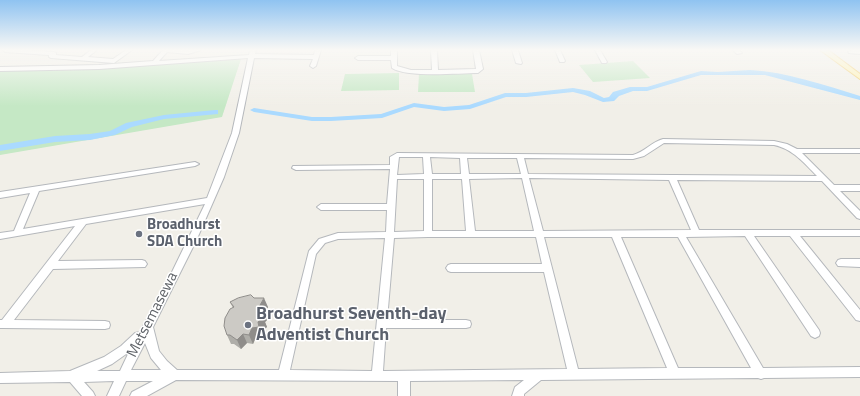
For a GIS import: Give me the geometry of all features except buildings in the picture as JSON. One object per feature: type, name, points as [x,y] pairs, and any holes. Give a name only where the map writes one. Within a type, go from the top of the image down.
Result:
[{"type":"main road","points":[[848,68],[860,77]]},
{"type":"street","points":[[0,69],[71,68]]},
{"type":"street","name":"Metsemasewa","points":[[113,396],[210,200],[232,145],[240,120],[249,68]]},
{"type":"street","points":[[396,68],[411,72],[436,70],[478,71],[480,68]]},
{"type":"street","points":[[377,375],[390,234],[394,157],[396,155],[633,157],[641,155],[653,145],[663,141],[774,142],[785,145],[796,151],[860,216]]},
{"type":"street","points":[[796,151],[860,150]]},
{"type":"street","points":[[426,155],[428,177],[428,234]]},
{"type":"street","points":[[462,155],[471,233]]},
{"type":"street","points":[[520,156],[574,375]]},
{"type":"street","points":[[0,194],[195,164]]},
{"type":"street","points":[[296,168],[394,167]]},
{"type":"street","points":[[394,177],[525,176],[824,179]]},
{"type":"street","points":[[672,178],[696,233]]},
{"type":"street","points":[[833,188],[860,188]]},
{"type":"street","points":[[16,233],[36,189]]},
{"type":"street","points":[[0,236],[210,200]]},
{"type":"street","points":[[321,208],[392,207]]},
{"type":"street","points":[[2,324],[83,222]]},
{"type":"street","points":[[283,376],[312,253],[322,241],[338,236],[471,233],[860,233]]},
{"type":"street","points":[[615,233],[675,374]]},
{"type":"street","points":[[680,233],[761,374]]},
{"type":"street","points":[[747,233],[815,333]]},
{"type":"street","points":[[792,233],[860,317]]},
{"type":"street","points":[[841,263],[859,264]]},
{"type":"street","points":[[49,264],[142,264]]},
{"type":"street","points":[[451,268],[547,268]]},
{"type":"street","points":[[2,324],[105,325]]},
{"type":"street","points":[[381,324],[466,324]]},
{"type":"street","points":[[148,326],[149,341],[154,355],[162,366],[175,375]]},
{"type":"street","points":[[72,376],[100,365],[134,342],[148,326]]},
{"type":"street","points":[[0,378],[175,375],[404,376],[860,372]]},
{"type":"street","points":[[136,396],[175,375]]},
{"type":"street","points":[[518,396],[519,391],[539,375]]},
{"type":"street","points":[[72,376],[89,396]]},
{"type":"street","points":[[404,376],[404,396]]},
{"type":"green space","points":[[106,68],[238,68],[222,117],[0,155],[0,71]]},
{"type":"green space","points":[[582,68],[640,68],[650,78],[593,82]]},
{"type":"green space","points":[[399,73],[399,90],[341,91],[345,74]]},
{"type":"green space","points":[[419,74],[472,74],[475,92],[418,92]]},
{"type":"waterway","points":[[254,110],[312,119],[331,119],[382,116],[414,105],[444,109],[470,107],[505,95],[526,95],[573,90],[587,93],[603,100],[611,99],[616,94],[633,89],[647,89],[701,73],[718,74],[750,72],[765,73],[860,98]]},
{"type":"waterway","points":[[0,148],[55,139],[90,137],[112,133],[129,125],[164,117],[215,112]]},
{"type":"place","name":"Broadhurst SDA Church","points":[[139,234]]},
{"type":"place","name":"Broadhurst Seventh-day Adventist Church","points":[[248,325]]}]
